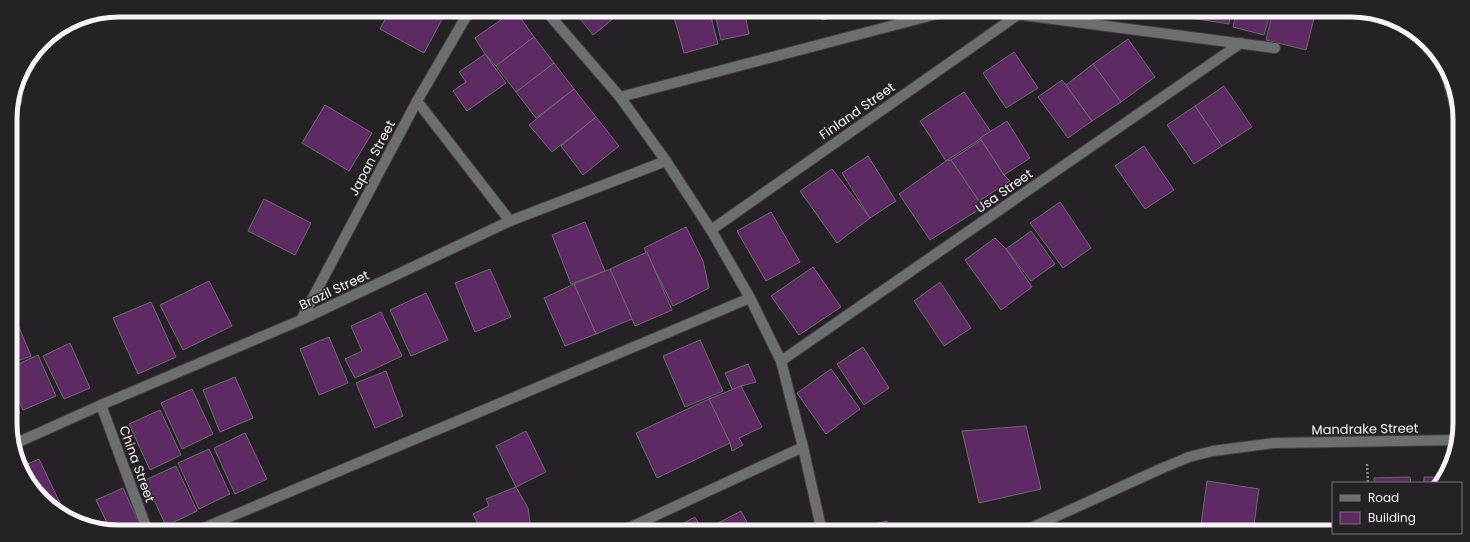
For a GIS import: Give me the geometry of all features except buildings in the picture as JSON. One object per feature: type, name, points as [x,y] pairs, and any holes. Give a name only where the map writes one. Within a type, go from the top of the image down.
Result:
[{"type":"street","name":"Japan Street","points":[[301,320],[417,101],[466,17]]},
{"type":"street","points":[[551,17],[620,97],[666,161],[710,230],[750,298],[781,361],[803,447],[820,525]]},
{"type":"street","points":[[620,97],[925,17]]},
{"type":"street","name":"Finland Street","points":[[710,230],[1015,17]]},
{"type":"street","points":[[1042,17],[1275,48]]},
{"type":"street","name":"Usa Street","points":[[781,361],[1241,43]]},
{"type":"street","points":[[417,101],[510,221]]},
{"type":"street","name":"Brazil Street","points":[[19,442],[101,405],[301,320],[510,221],[666,161]]},
{"type":"street","points":[[211,525],[750,298]]},
{"type":"street","name":"China Street","points":[[101,405],[145,525]]},
{"type":"street","name":"Mandrake Street","points":[[1037,525],[1158,470],[1189,457],[1213,451],[1274,443],[1452,440]]},
{"type":"street","points":[[635,525],[803,447]]}]
